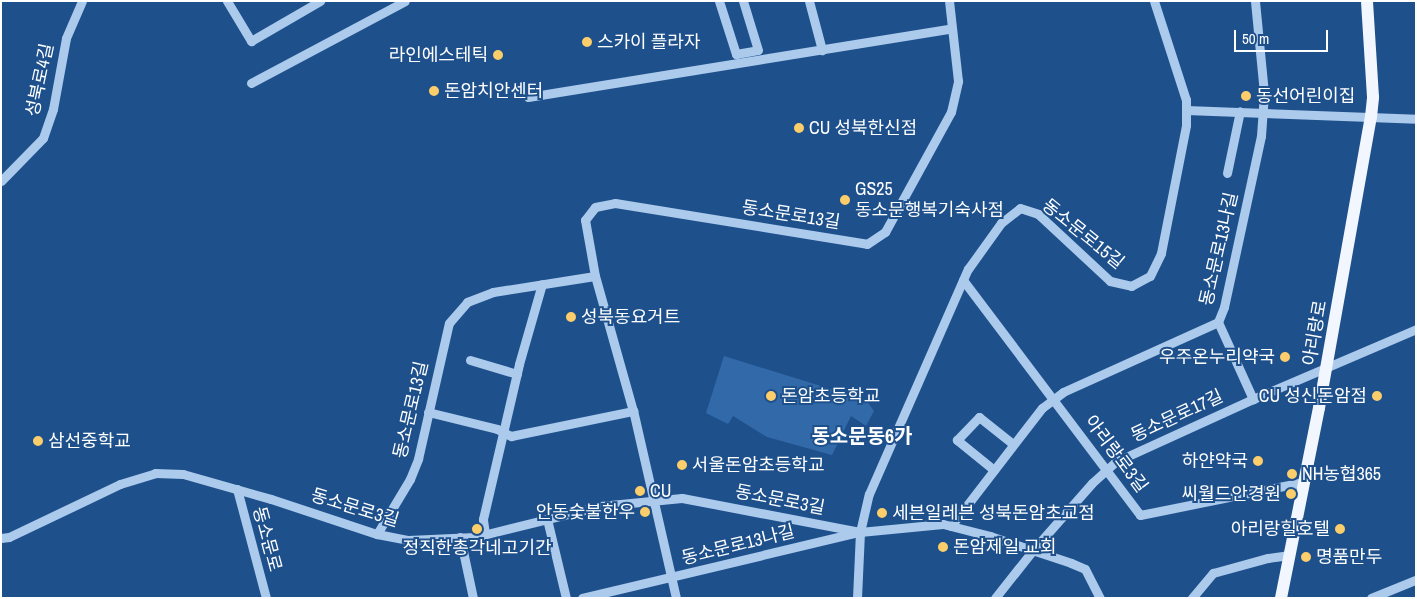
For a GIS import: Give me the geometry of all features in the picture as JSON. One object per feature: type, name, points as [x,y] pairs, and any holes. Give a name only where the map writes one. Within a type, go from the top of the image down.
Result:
[{"type":"main road","name":"아리랑로","points":[[1280,598],[1327,366],[1372,117],[1373,97],[1366,1]]},
{"type":"street","name":"성북로4길","points":[[1,181],[43,138],[53,109],[66,38],[82,1]]},
{"type":"street","points":[[227,1],[251,41],[320,1]]},
{"type":"street","points":[[252,83],[405,1]]},
{"type":"street","points":[[719,1],[736,54],[758,50],[743,1]]},
{"type":"street","points":[[809,1],[822,50]]},
{"type":"street","points":[[528,97],[950,30],[949,1]]},
{"type":"street","name":"동소문로15길","points":[[857,598],[860,532],[869,494],[968,269],[1001,223],[1020,208],[1038,214],[1110,281],[1132,286],[1150,276],[1161,253],[1186,125],[1186,100],[1154,1]]},
{"type":"street","name":"동소문로13나길","points":[[582,598],[860,532],[942,524],[951,526],[1042,408],[1063,392],[1218,322],[1224,307],[1259,145],[1263,112],[1264,92],[1255,1]]},
{"type":"street","name":"동소문로13길","points":[[676,598],[652,501],[633,411],[594,276],[585,220],[594,207],[614,203],[867,244],[885,232],[951,112],[958,81],[950,30]]},
{"type":"street","points":[[1186,110],[1416,119]]},
{"type":"street","points":[[1227,173],[1240,111]]},
{"type":"street","name":"동소문로13길","points":[[377,534],[410,479],[418,459],[449,323],[467,302],[493,292],[594,276]]},
{"type":"street","name":"아리랑로3길","points":[[963,280],[1140,514],[1304,482]]},
{"type":"street","points":[[485,534],[483,519],[516,374],[542,284]]},
{"type":"street","points":[[1218,322],[1253,399]]},
{"type":"street","name":"동소문로17길","points":[[995,598],[1033,550],[1092,483],[1115,462],[1327,366],[1416,329]]},
{"type":"street","points":[[470,360],[516,374]]},
{"type":"street","points":[[428,412],[512,436],[633,411]]},
{"type":"street","points":[[994,470],[957,440],[979,417],[1014,444]]},
{"type":"street","name":"동소문로3길","points":[[1,538],[9,537],[120,484],[155,473],[183,474],[237,489],[377,534],[408,540],[485,534],[600,506],[682,498],[860,532]]},
{"type":"street","name":"동소문로","points":[[237,489],[266,598]]},
{"type":"street","points":[[547,519],[566,598]]},
{"type":"street","points":[[951,526],[1033,550],[1085,569],[1100,598]]},
{"type":"street","points":[[460,537],[473,598]]},
{"type":"street","points":[[1192,598],[1213,573],[1268,558],[1290,555]]},
{"type":"street","points":[[1371,598],[1415,579]]},
{"type":"shaded area","points":[[724,356],[866,400],[874,411],[866,426],[851,416],[832,455],[767,437],[733,416],[728,424],[706,413]]},
{"type":"place","name":"스카이 플라자","points":[[587,42]]},
{"type":"place","name":"라인에스테틱","points":[[498,55]]},
{"type":"place","name":"돈암치안센터","points":[[434,91]]},
{"type":"place","name":"동선어린이집","points":[[1246,96]]},
{"type":"place","name":"CU 성북한신점","points":[[799,128]]},
{"type":"place","name":"GS25 동소문행복기숙사점","points":[[845,200]]},
{"type":"place","name":"성북동요거트","points":[[571,317]]},
{"type":"place","name":"우주온누리약국","points":[[1285,357]]},
{"type":"place","name":"돈암초등학교","points":[[771,396]]},
{"type":"place","name":"CU 성신돈암점","points":[[1377,396]]},
{"type":"place","name":"삼선중학교","points":[[38,441]]},
{"type":"place","name":"하얀약국","points":[[1258,461]]},
{"type":"place","name":"서울돈암초등학교","points":[[682,465]]},
{"type":"place","name":"NH농협365","points":[[1292,474]]},
{"type":"place","name":"CU","points":[[640,491]]},
{"type":"place","name":"씨월드안경원","points":[[1291,494]]},
{"type":"place","name":"안동숯불한우","points":[[645,512]]},
{"type":"place","name":"세븐일레븐 성북돈암초교점","points":[[882,513]]},
{"type":"place","name":"정직한총각네고기간","points":[[477,529]]},
{"type":"place","name":"아리랑힐호텔","points":[[1340,529]]},
{"type":"place","name":"돈암제일 교회","points":[[943,547]]},
{"type":"place","name":"명품만두","points":[[1306,557]]},
{"type":"district","name":"동소문동6가","points":[[862,435]]}]
